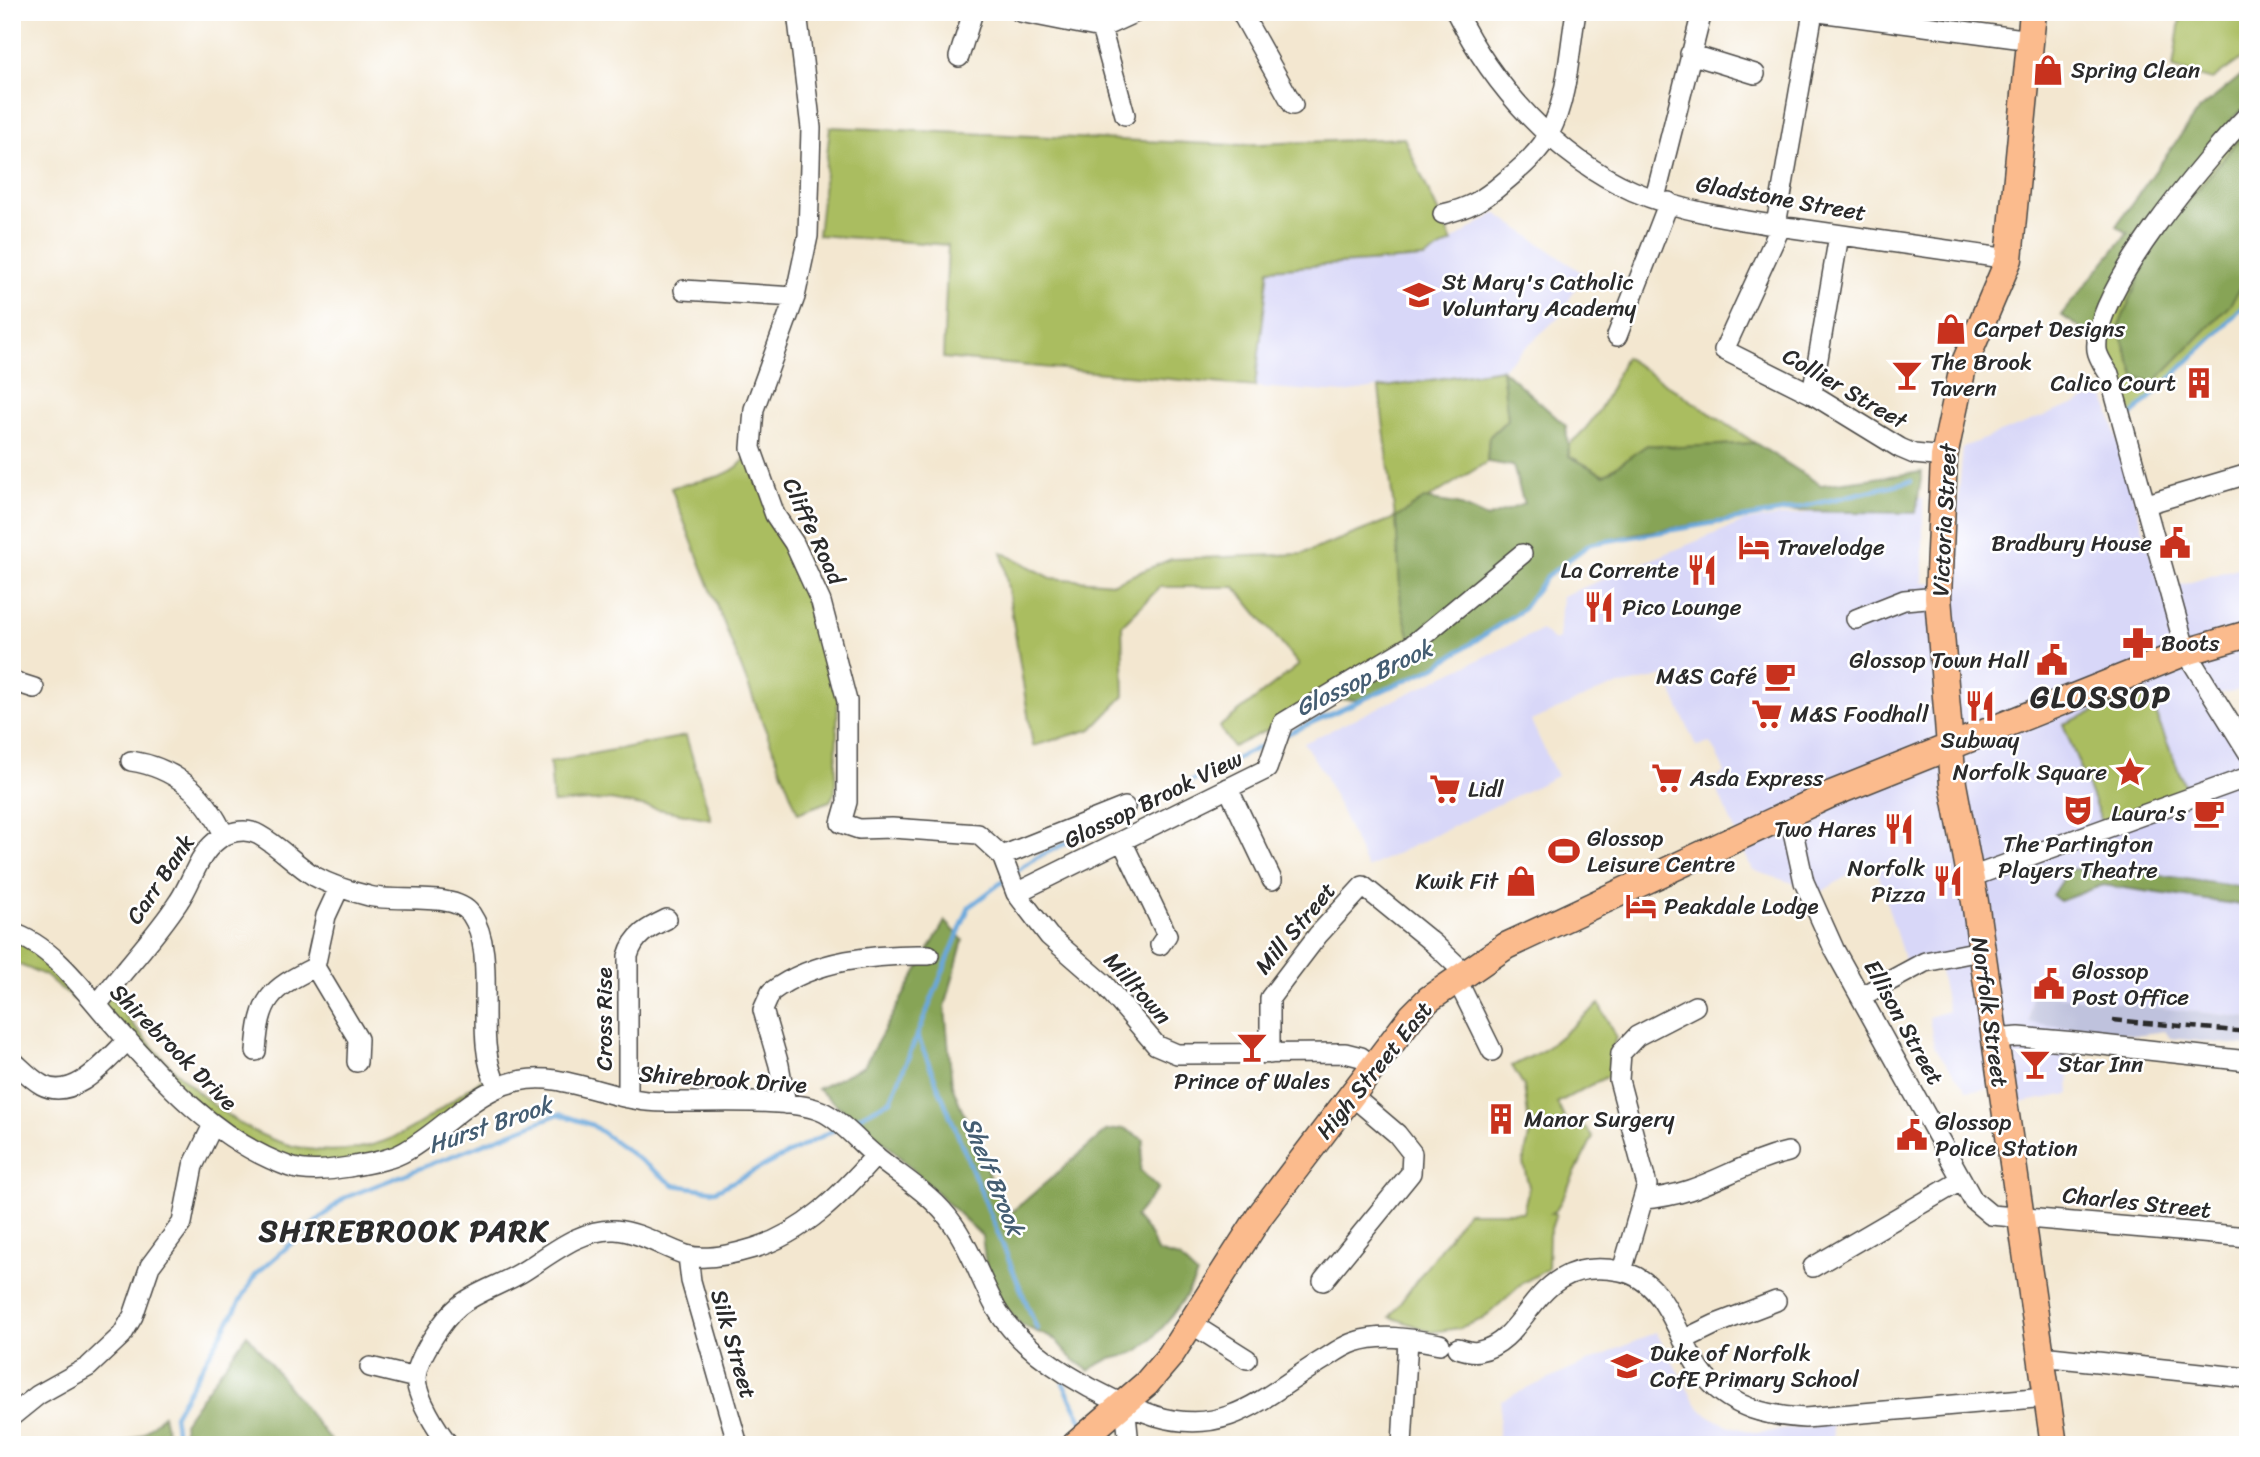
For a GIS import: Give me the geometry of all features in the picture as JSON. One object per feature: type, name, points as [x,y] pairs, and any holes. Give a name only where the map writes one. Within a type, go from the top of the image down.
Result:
[{"type":"main road","name":"Victoria Street","points":[[1951,746],[1938,597],[1944,457],[1963,367],[2009,259],[2033,12]]},
{"type":"main road","name":"High Street East","points":[[1084,1438],[1125,1404],[1170,1356],[1262,1214],[1350,1094],[1412,1016],[1461,977],[1506,946],[1789,813],[2186,652],[2248,634]]},
{"type":"main road","name":"Norfolk Street","points":[[1951,746],[1953,783],[1971,877],[2054,1445]]},
{"type":"street","name":"Cliffe Road","points":[[797,12],[811,128],[808,236],[795,298],[754,409],[751,448],[775,515],[794,543],[821,602],[847,701],[847,802],[841,823],[859,829],[892,828],[978,834],[1003,858]]},
{"type":"street","points":[[959,57],[973,12]]},
{"type":"street","points":[[1020,12],[1101,28],[1136,12]]},
{"type":"street","points":[[1241,12],[1293,105]]},
{"type":"street","name":"Gladstone Street","points":[[1456,12],[1497,80],[1549,135],[1616,182],[1662,200],[1716,216],[2009,259]]},
{"type":"street","points":[[1443,214],[1465,209],[1485,199],[1515,176],[1549,135],[1559,111],[1576,12]]},
{"type":"street","points":[[1617,336],[1662,200],[1690,54],[1702,12]]},
{"type":"street","points":[[1779,226],[1813,12]]},
{"type":"street","points":[[1819,12],[2031,40]]},
{"type":"street","points":[[1101,28],[1125,115]]},
{"type":"street","points":[[1690,54],[1755,74]]},
{"type":"street","points":[[2248,115],[2146,236],[2101,324],[2097,351],[2109,374],[2186,652],[2248,752]]},
{"type":"street","name":"Collier Street","points":[[1779,226],[1724,350],[1812,394],[1900,448],[1914,454],[1944,457]]},
{"type":"street","points":[[1812,394],[1839,235]]},
{"type":"street","points":[[684,290],[795,298]]},
{"type":"street","points":[[2147,504],[2248,474]]},
{"type":"street","name":"Glossop Brook View","points":[[1015,887],[1122,841],[1267,769],[1283,723],[1412,645],[1522,554]]},
{"type":"street","points":[[1856,619],[1904,600],[1938,597]]},
{"type":"street","points":[[12,681],[34,688]]},
{"type":"street","points":[[131,761],[153,765],[194,789],[213,812],[224,835]]},
{"type":"street","points":[[1971,877],[2248,777]]},
{"type":"street","points":[[1228,789],[1272,880]]},
{"type":"street","points":[[1003,858],[1125,807]]},
{"type":"street","name":"Ellison Street","points":[[1789,813],[1804,882],[1834,949],[1973,1200],[1991,1215],[2021,1215]]},
{"type":"street","name":"Carr Bank","points":[[97,1005],[180,900],[206,852],[224,835],[241,831],[257,834],[314,876],[338,888],[377,898],[452,902],[470,912],[479,934],[486,1041],[490,1073],[497,1085]]},
{"type":"street","points":[[1122,841],[1167,935],[1160,945]]},
{"type":"street","name":"Milltown","points":[[1003,858],[1015,887],[1049,936],[1103,983],[1156,1045],[1177,1054],[1345,1053],[1361,1057],[1372,1066]]},
{"type":"street","name":"Mill Street","points":[[1270,1054],[1270,998],[1318,935],[1363,886],[1433,943],[1461,977]]},
{"type":"street","points":[[338,888],[326,916],[315,967],[358,1039],[356,1062]]},
{"type":"street","name":"Cross Rise","points":[[628,1098],[628,956],[632,942],[645,930],[667,919]]},
{"type":"street","name":"Shirebrook Drive","points":[[12,933],[26,937],[57,964],[213,1125],[259,1153],[294,1168],[327,1171],[381,1161],[404,1152],[497,1085],[551,1079],[628,1098],[811,1107],[845,1127],[875,1156],[924,1191],[955,1226],[997,1311],[1010,1328],[1077,1381],[1102,1396],[1157,1416],[1187,1422],[1213,1422],[1244,1412],[1351,1343],[1376,1336],[1478,1352],[1492,1346],[1511,1332],[1531,1304],[1551,1284],[1570,1275],[1598,1269],[1622,1271]]},
{"type":"street","points":[[1862,996],[1925,962],[1980,951]]},
{"type":"street","points":[[786,1104],[779,1065],[763,1010],[771,992],[813,971],[851,960],[879,955],[929,956]]},
{"type":"street","points":[[256,1051],[258,1024],[272,993],[277,986],[315,967]]},
{"type":"street","points":[[1461,977],[1492,1051]]},
{"type":"street","points":[[1695,1006],[1637,1036],[1621,1053],[1619,1080],[1645,1172],[1644,1199],[1622,1271],[1641,1280],[1655,1292],[1707,1380],[1727,1396],[1752,1410],[1778,1417],[1832,1416],[2046,1397]]},
{"type":"street","points":[[1994,1039],[2019,1037],[2248,1061]]},
{"type":"street","points":[[12,1060],[43,1086],[68,1089],[79,1084],[128,1040]]},
{"type":"street","points":[[1323,1281],[1411,1173],[1412,1153],[1397,1133],[1350,1094]]},
{"type":"street","points":[[12,1416],[38,1395],[88,1367],[122,1335],[133,1316],[150,1266],[182,1223],[192,1166],[213,1125]]},
{"type":"street","points":[[1644,1199],[1673,1197],[1700,1189],[1758,1159],[1788,1152]]},
{"type":"street","points":[[449,1445],[424,1404],[416,1378],[435,1331],[460,1306],[581,1236],[614,1230],[652,1240],[688,1256],[719,1256],[755,1248],[789,1233],[817,1214],[845,1190],[875,1156]]},
{"type":"street","points":[[1813,1267],[1962,1180]]},
{"type":"street","name":"Charles Street","points":[[2021,1215],[2155,1231],[2248,1237]]},
{"type":"street","name":"Silk Street","points":[[688,1256],[691,1281],[738,1445]]},
{"type":"street","points":[[1683,1340],[1776,1301]]},
{"type":"street","points":[[1190,1324],[1247,1359]]},
{"type":"street","points":[[1402,1445],[1408,1339]]},
{"type":"street","points":[[2041,1356],[2248,1378]]},
{"type":"street","points":[[370,1367],[416,1378]]},
{"type":"street","points":[[1125,1404],[1129,1445]]},
{"type":"shaded area","name":"St Mary's Catholic Voluntary Academy","points":[[1496,213],[1584,274],[1560,316],[1502,369],[1344,393],[1255,387],[1269,269],[1424,258]]},
{"type":"shaded area","points":[[2104,393],[2161,591],[2248,565],[2248,688],[2213,695],[2248,752],[2248,1018],[2032,993],[2029,1022],[2074,1028],[2067,1052],[2070,1094],[2001,1106],[1999,1087],[1967,1091],[1934,1047],[1929,1017],[1948,1011],[1938,961],[1908,971],[1873,860],[1821,892],[1752,870],[1713,780],[1725,772],[1711,743],[1696,746],[1665,676],[1604,689],[1531,721],[1557,776],[1367,868],[1325,776],[1304,743],[1541,630],[1554,641],[1559,639],[1562,596],[1746,521],[1923,498],[1923,583],[1951,582],[1963,447]]},
{"type":"shaded area","points":[[2032,993],[2248,1018],[2248,1046],[2170,1038],[2165,1031],[2135,1035],[2029,1023]]},
{"type":"shaded area","name":"Duke of Norfolk CofE Primary School","points":[[1656,1332],[1696,1404],[1708,1416],[1727,1425],[1757,1433],[1832,1424],[1834,1445],[1497,1445],[1501,1400]]},
{"type":"green space","points":[[2181,12],[2248,12],[2248,54],[2212,80],[2173,68]]},
{"type":"green space","points":[[2248,70],[2248,105],[2232,119],[2093,337],[2061,315],[2128,233],[2116,226],[2198,111]]},
{"type":"green space","points":[[2248,115],[2248,300],[2224,327],[2122,425],[2101,323],[2114,297]]},
{"type":"green space","points":[[830,127],[1234,145],[1404,138],[1452,242],[1424,258],[1269,269],[1255,387],[943,358],[948,245],[818,235]]},
{"type":"green space","points":[[2248,128],[2248,278],[2228,307],[2154,383],[2135,376],[2118,328],[2153,245]]},
{"type":"green space","points":[[1625,357],[1755,443],[1682,447],[1647,445],[1604,475],[1569,456],[1569,444],[1596,416]]},
{"type":"green space","points":[[1502,369],[1508,419],[1489,437],[1487,462],[1396,519],[1412,645],[1331,699],[1233,747],[1219,727],[1299,665],[1235,587],[1160,587],[1122,625],[1124,696],[1092,729],[1033,746],[1002,552],[1051,578],[1114,583],[1171,559],[1302,554],[1395,518],[1379,388]]},
{"type":"green space","points":[[1502,369],[1566,426],[1569,456],[1604,475],[1647,445],[1682,447],[1755,443],[1821,485],[1922,472],[1916,513],[1785,511],[1634,534],[1590,544],[1546,577],[1522,610],[1435,667],[1360,700],[1331,699],[1412,645],[1401,606],[1396,518],[1424,499],[1457,504],[1487,518],[1524,504],[1513,466],[1487,462],[1489,437],[1508,419]]},
{"type":"green space","points":[[747,456],[806,585],[838,700],[835,792],[830,801],[798,813],[671,488],[723,475]]},
{"type":"green space","name":"Norfolk Square","points":[[2146,691],[2187,791],[2103,825],[2063,724]]},
{"type":"green space","points":[[686,736],[711,819],[610,800],[553,803],[550,762]]},
{"type":"green space","points":[[2069,869],[2131,871],[2248,888],[2248,906],[2103,885],[2060,901],[2052,895]]},
{"type":"green space","points":[[945,921],[963,940],[945,1007],[952,1085],[1006,1217],[1106,1131],[1124,1128],[1144,1140],[1140,1170],[1158,1188],[1135,1217],[1151,1236],[1157,1252],[1179,1258],[1197,1275],[1172,1316],[1147,1343],[1133,1353],[1103,1362],[1089,1371],[1070,1357],[1056,1340],[1021,1325],[996,1298],[986,1267],[982,1236],[886,1144],[817,1089],[864,1066]]},
{"type":"green space","points":[[12,933],[83,989],[73,999],[45,975],[12,962]]},
{"type":"green space","points":[[106,993],[161,1056],[191,1086],[224,1113],[259,1134],[297,1147],[338,1151],[382,1142],[411,1129],[490,1074],[497,1085],[404,1152],[327,1171],[232,1138],[97,1005]]},
{"type":"green space","points":[[1599,1004],[1616,1037],[1609,1060],[1610,1075],[1557,1103],[1570,1130],[1585,1127],[1593,1137],[1557,1209],[1551,1213],[1556,1214],[1549,1235],[1548,1269],[1524,1282],[1483,1319],[1459,1328],[1432,1332],[1390,1317],[1467,1212],[1523,1212],[1529,1187],[1523,1163],[1530,1132],[1524,1086],[1512,1066],[1544,1050]]},
{"type":"green space","points":[[247,1334],[334,1445],[185,1445],[183,1423]]},
{"type":"green space","points":[[163,1415],[170,1445],[121,1445],[143,1434]]},
{"type":"waterway","name":"Glossop Brook","points":[[2128,419],[2224,327],[2248,300]]},
{"type":"waterway","name":"Glossop Brook","points":[[1287,734],[1435,667],[1522,610],[1546,577],[1590,544],[1785,511],[1911,481]]},
{"type":"waterway","name":"Glossop Brook","points":[[1130,811],[1270,742]]},
{"type":"waterway","name":"Glossop Brook","points":[[1013,874],[1034,859],[1091,831]]},
{"type":"waterway","name":"Glossop Brook","points":[[849,1122],[891,1100],[969,907],[1006,879]]},
{"type":"waterway","name":"Shelf Brook","points":[[918,1037],[1037,1329]]},
{"type":"waterway","name":"Hurst Brook","points":[[178,1445],[174,1415],[256,1274],[344,1198],[559,1114],[592,1125],[674,1185],[715,1191],[838,1128]]},
{"type":"waterway","name":"Shelf Brook","points":[[1063,1383],[1084,1425]]},
{"type":"railway","points":[[2113,1020],[2248,1032]]},
{"type":"place","name":"Spring Clean","points":[[2048,70]]},
{"type":"place","name":"St Mary's Catholic Voluntary Academy","points":[[1419,295]]},
{"type":"place","name":"Carpet Designs","points":[[1951,329]]},
{"type":"place","name":"The Brook Tavern","points":[[1907,375]]},
{"type":"place","name":"Calico Court","points":[[2199,383]]},
{"type":"place","name":"Bradbury House","points":[[2175,543]]},
{"type":"place","name":"Travelodge","points":[[1754,547]]},
{"type":"place","name":"La Corrente","points":[[1702,570]]},
{"type":"place","name":"Pico Lounge","points":[[1599,607]]},
{"type":"place","name":"Boots","points":[[2138,643]]},
{"type":"place","name":"Glossop Town Hall","points":[[2052,660]]},
{"type":"place","name":"M&S Café","points":[[1780,676]]},
{"type":"place","name":"Subway","points":[[1980,706]]},
{"type":"place","name":"M&S Foodhall","points":[[1767,714]]},
{"type":"place","name":"Norfolk Square","points":[[2130,772]]},
{"type":"place","name":"Asda Express","points":[[1667,778]]},
{"type":"place","name":"Lidl","points":[[1445,789]]},
{"type":"place","name":"The Partington Players Theatre","points":[[2078,810]]},
{"type":"place","name":"Laura's","points":[[2209,813]]},
{"type":"place","name":"Two Hares","points":[[1899,829]]},
{"type":"place","name":"Glossop Leisure Centre","points":[[1564,851]]},
{"type":"place","name":"Kwik Fit","points":[[1521,881]]},
{"type":"place","name":"Norfolk Pizza","points":[[1948,881]]},
{"type":"place","name":"Peakdale Lodge","points":[[1641,906]]},
{"type":"place","name":"Glossop Post Office","points":[[2049,984]]},
{"type":"place","name":"Prince of Wales","points":[[1252,1047]]},
{"type":"place","name":"Star Inn","points":[[2035,1064]]},
{"type":"place","name":"Manor Surgery","points":[[1501,1119]]},
{"type":"place","name":"Glossop Police Station","points":[[1912,1135]]},
{"type":"place","name":"Duke of Norfolk CofE Primary School","points":[[1627,1366]]},
{"type":"district","name":"GLOSSOP","points":[[2101,697]]},
{"type":"district","name":"SHIREBROOK PARK","points":[[404,1231]]}]
